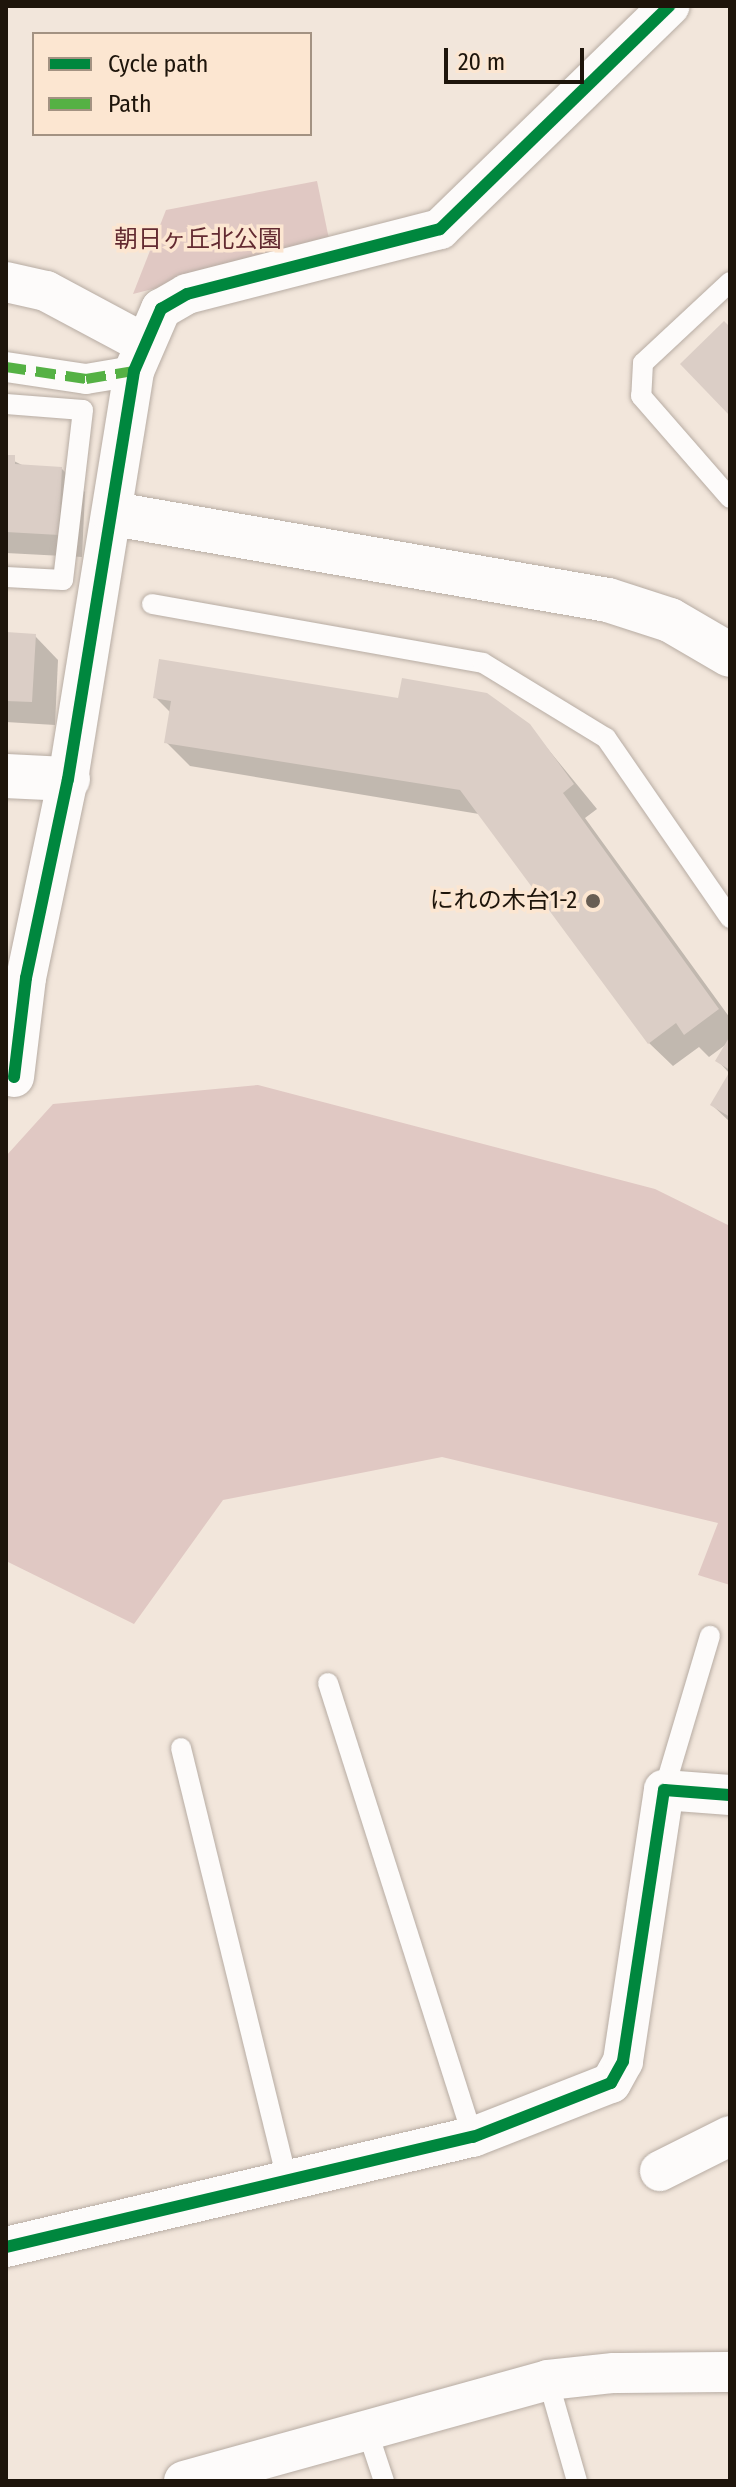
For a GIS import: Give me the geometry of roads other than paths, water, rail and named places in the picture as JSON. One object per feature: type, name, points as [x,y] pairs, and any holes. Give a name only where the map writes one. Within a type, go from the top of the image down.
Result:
[{"type":"street","points":[[14,1077],[16,978],[68,779],[138,357],[161,309],[187,294],[440,229],[669,6]]},
{"type":"street","points":[[6,282],[46,291],[138,357]]},
{"type":"street","points":[[6,367],[86,379],[138,357]]},
{"type":"street","points":[[114,514],[608,600],[670,620],[730,655]]},
{"type":"street","points":[[6,776],[68,779]]},
{"type":"street","points":[[6,2247],[473,2137],[588,2096],[611,2083],[623,2061],[664,1790],[730,1795]]},
{"type":"street","points":[[660,2171],[730,2136]]},
{"type":"street","points":[[184,2481],[548,2380],[628,2372],[730,2372]]},
{"type":"lane","points":[[730,282],[643,363],[641,396],[730,498]]},
{"type":"lane","points":[[6,404],[83,410],[63,580],[6,577]]},
{"type":"lane","points":[[152,604],[483,663],[606,738],[730,918]]},
{"type":"lane","points":[[664,1790],[710,1636]]},
{"type":"lane","points":[[328,1683],[473,2137]]},
{"type":"lane","points":[[181,1748],[288,2182]]},
{"type":"lane","points":[[548,2380],[577,2481]]},
{"type":"lane","points":[[367,2430],[384,2481]]},
{"type":"place","name":"にれの木台1-2","points":[[593,901]]},
{"type":"park label","name":"朝日ヶ丘北公園","points":[[198,240]]}]
